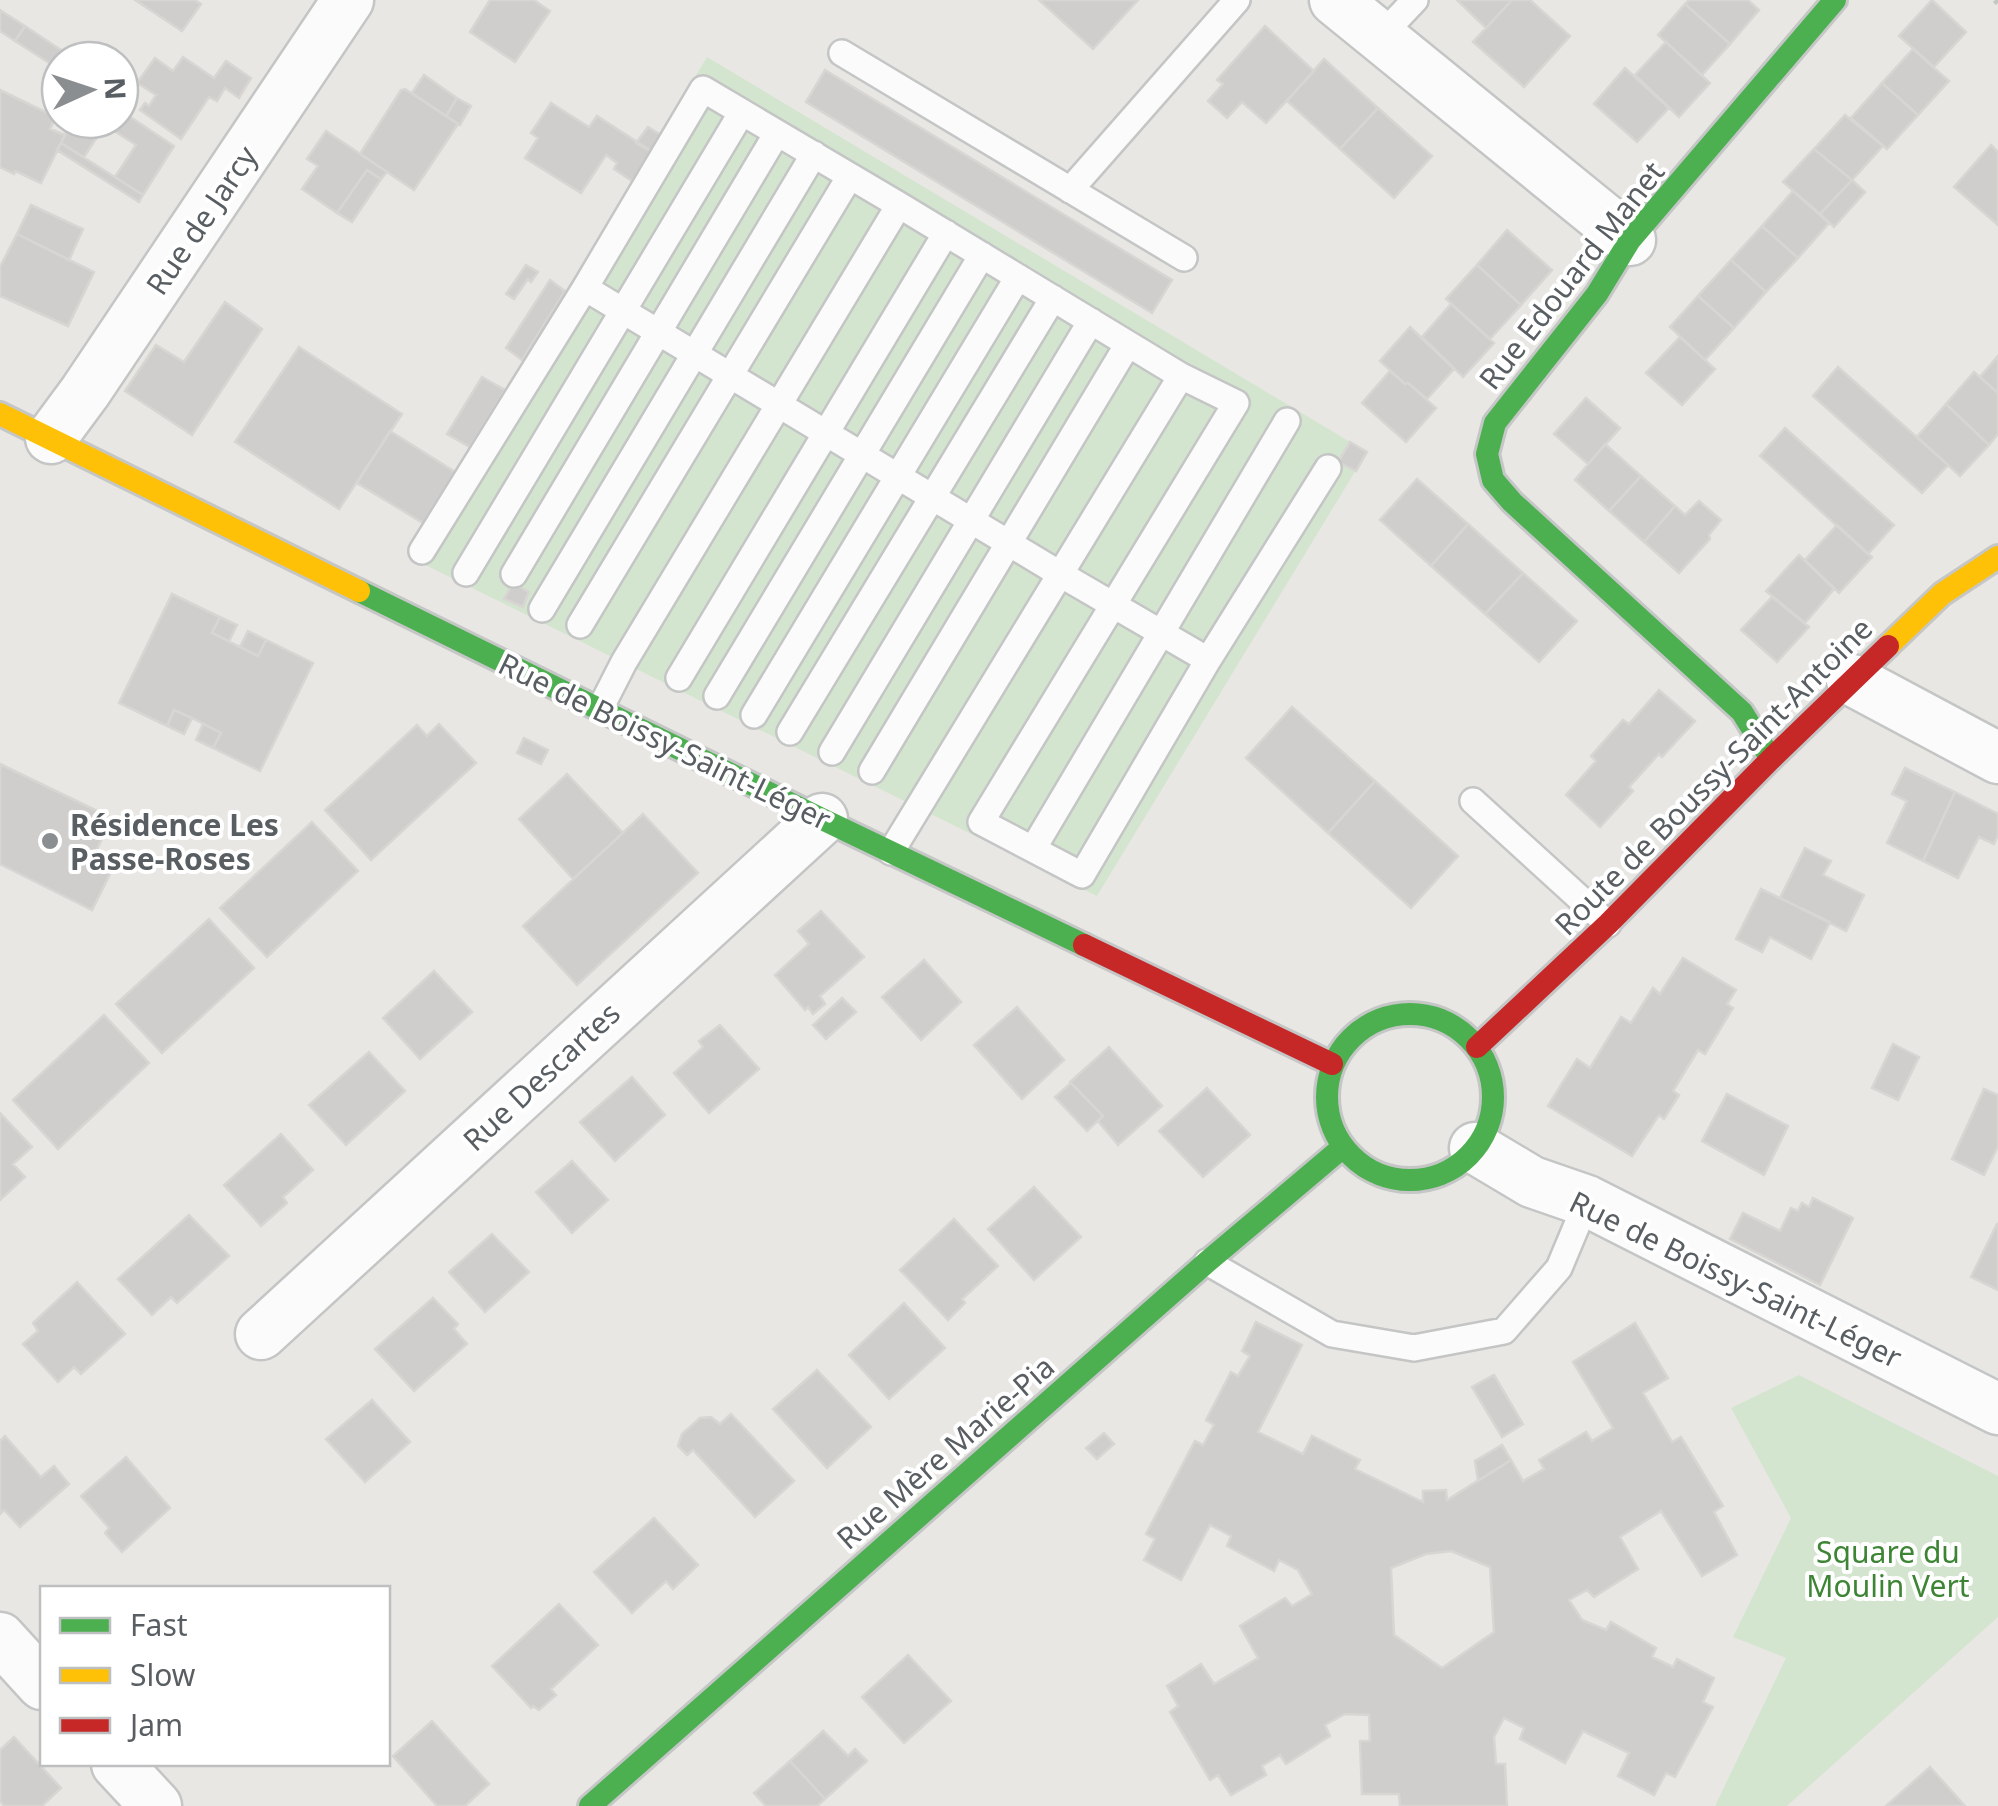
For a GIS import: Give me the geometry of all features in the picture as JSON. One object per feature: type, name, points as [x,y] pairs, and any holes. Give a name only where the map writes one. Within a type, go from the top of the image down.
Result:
[{"type":"main road","name":"Rue Edouard Manet","points":[[1771,759],[1742,712],[1512,502],[1493,480],[1487,454],[1495,423],[1597,294],[1630,240],[1835,0]]},
{"type":"main road","name":"Rue de Boissy-Saint-Léger","points":[[0,414],[822,819],[1332,1064]]},
{"type":"main road","name":"Route de Boussy-Saint-Antoine","points":[[1477,1047],[1608,924],[1942,594],[1998,556]]},
{"type":"main road","points":[[1412,1013],[1437,1018],[1460,1029],[1477,1047],[1489,1071],[1493,1098],[1488,1124],[1476,1148],[1457,1166],[1434,1177],[1408,1180],[1384,1176],[1361,1165],[1343,1147],[1330,1121],[1326,1092],[1332,1064],[1364,1026],[1387,1016],[1412,1013]]},
{"type":"main road","name":"Rue Mère Marie-Pia","points":[[590,1806],[1207,1262],[1343,1147]]},
{"type":"street","name":"Rue de Jarcy","points":[[51,438],[348,0]]},
{"type":"street","points":[[1335,0],[1630,240]]},
{"type":"street","points":[[1852,680],[1998,758]]},
{"type":"street","name":"Rue Descartes","points":[[260,1334],[822,819]]},
{"type":"street","name":"Rue de Boissy-Saint-Léger","points":[[1476,1148],[1532,1182],[1587,1201],[1998,1409]]},
{"type":"street","points":[[0,1638],[40,1682]]},
{"type":"street","points":[[119,1766],[156,1806]]},
{"type":"lane","points":[[1070,190],[1237,0]]},
{"type":"lane","points":[[1380,37],[1415,0]]},
{"type":"lane","points":[[842,52],[1184,258]]},
{"type":"lane","points":[[422,552],[703,89],[1181,376],[1236,403],[980,822],[1082,875],[1208,660],[1328,468]]},
{"type":"lane","points":[[466,573],[742,112]]},
{"type":"lane","points":[[514,574],[778,134]]},
{"type":"lane","points":[[542,609],[814,154]]},
{"type":"lane","points":[[580,625],[850,176]]},
{"type":"lane","points":[[600,709],[624,662],[899,204]]},
{"type":"lane","points":[[678,678],[946,233]]},
{"type":"lane","points":[[717,696],[982,254]]},
{"type":"lane","points":[[754,715],[1018,277]]},
{"type":"lane","points":[[585,288],[1208,660]]},
{"type":"lane","points":[[790,732],[1053,298]]},
{"type":"lane","points":[[832,752],[1092,321]]},
{"type":"lane","points":[[872,771],[1128,344]]},
{"type":"lane","points":[[891,852],[1181,376]]},
{"type":"lane","points":[[1034,849],[1288,421]]},
{"type":"lane","points":[[1473,802],[1608,924]]},
{"type":"lane","points":[[1207,1262],[1332,1334],[1414,1348],[1504,1331],[1559,1268],[1587,1201]]},
{"type":"green space","points":[[707,57],[1367,452],[1097,896],[407,556]]},
{"type":"green space","name":"Square du Moulin Vert","points":[[1799,1375],[1998,1476],[1998,1617],[1787,1806],[1715,1806],[1786,1658],[1733,1637],[1791,1518],[1731,1408]]},
{"type":"building","points":[[135,0],[195,0],[201,4],[182,31]]},
{"type":"building","points":[[490,0],[534,0],[550,11],[515,62],[470,32]]},
{"type":"building","points":[[1039,0],[1138,0],[1093,49]]},
{"type":"building","points":[[1457,0],[1512,0],[1486,28]]},
{"type":"building","points":[[1512,0],[1530,0],[1570,36],[1524,87],[1473,42]]},
{"type":"building","points":[[1689,0],[1748,0],[1759,10],[1730,44],[1685,4]]},
{"type":"building","points":[[1932,0],[1966,32],[1934,67],[1899,36]]},
{"type":"building","points":[[1685,4],[1730,44],[1702,75],[1658,35]]},
{"type":"building","points":[[0,10],[25,26],[15,41],[0,31]]},
{"type":"building","points":[[25,26],[46,40],[40,40],[40,57],[15,41]]},
{"type":"building","points":[[1265,26],[1314,71],[1266,123],[1242,102],[1227,118],[1208,101],[1223,84],[1217,80]]},
{"type":"building","points":[[1666,42],[1710,83],[1679,117],[1635,75]]},
{"type":"building","points":[[1913,49],[1949,81],[1918,115],[1882,83]]},
{"type":"building","points":[[183,57],[214,78],[226,61],[251,78],[239,98],[225,88],[217,101],[209,97],[181,139],[140,110],[145,103],[149,106],[156,95],[140,85],[155,58],[173,71]]},
{"type":"building","points":[[1324,59],[1378,108],[1340,149],[1287,101]]},
{"type":"building","points":[[1625,68],[1669,108],[1637,142],[1594,104]]},
{"type":"building","points":[[825,70],[1172,280],[1152,313],[806,102]]},
{"type":"building","points":[[424,75],[457,98],[446,116],[412,93]]},
{"type":"building","points":[[1882,83],[1918,115],[1887,149],[1851,118]]},
{"type":"building","points":[[405,89],[458,124],[414,190],[360,154]]},
{"type":"building","points":[[0,90],[40,109],[40,140],[62,140],[41,183],[0,167]]},
{"type":"building","points":[[457,98],[471,106],[460,125],[446,116]]},
{"type":"building","points":[[551,103],[589,127],[597,116],[651,151],[632,181],[614,169],[617,163],[606,155],[581,193],[525,158],[538,138],[531,133]]},
{"type":"building","points":[[1378,108],[1432,156],[1394,198],[1340,149]]},
{"type":"building","points":[[1845,115],[1883,146],[1852,180],[1814,149]]},
{"type":"building","points":[[140,123],[174,146],[143,195],[115,177],[136,145],[128,140],[140,140]]},
{"type":"building","points":[[648,127],[661,135],[651,151],[636,143]]},
{"type":"building","points":[[326,131],[387,172],[381,179],[367,170],[337,213],[302,189],[318,166],[307,159]]},
{"type":"building","points":[[62,140],[95,140],[84,157],[61,143]]},
{"type":"building","points":[[61,143],[143,195],[139,202],[57,150]]},
{"type":"building","points":[[1991,145],[1998,152],[1998,225],[1954,187]]},
{"type":"building","points":[[1814,149],[1852,180],[1820,214],[1783,182]]},
{"type":"building","points":[[367,170],[381,179],[352,222],[337,213]]},
{"type":"building","points":[[1852,180],[1865,192],[1834,227],[1820,214]]},
{"type":"building","points":[[1793,191],[1829,223],[1798,258],[1762,226]]},
{"type":"building","points":[[31,205],[83,229],[69,260],[17,234]]},
{"type":"building","points":[[1762,226],[1798,258],[1766,292],[1731,260]]},
{"type":"building","points":[[1507,230],[1552,270],[1521,305],[1477,265]]},
{"type":"building","points":[[17,234],[94,272],[68,326],[0,296],[0,267]]},
{"type":"building","points":[[1731,260],[1766,292],[1734,328],[1698,296]]},
{"type":"building","points":[[526,265],[538,272],[514,299],[506,294]]},
{"type":"building","points":[[1477,265],[1521,305],[1490,339],[1446,299]]},
{"type":"building","points":[[550,280],[565,291],[522,360],[506,348]]},
{"type":"building","points":[[1698,296],[1734,328],[1705,360],[1670,327]]},
{"type":"building","points":[[225,302],[262,329],[192,435],[125,391],[156,345],[184,362]]},
{"type":"building","points":[[1451,304],[1494,343],[1463,377],[1422,337]]},
{"type":"building","points":[[1410,327],[1454,369],[1427,399],[1380,361]]},
{"type":"building","points":[[1680,337],[1715,369],[1682,405],[1646,373]]},
{"type":"building","points":[[299,347],[402,414],[339,509],[235,442]]},
{"type":"building","points":[[1998,356],[1998,393],[1980,377]]},
{"type":"building","points":[[1838,367],[1948,465],[1922,493],[1813,396]]},
{"type":"building","points":[[1390,371],[1436,408],[1406,442],[1362,403]]},
{"type":"building","points":[[1974,372],[1998,393],[1998,434],[1989,445],[1946,404]]},
{"type":"building","points":[[482,377],[505,390],[470,447],[447,434]]},
{"type":"building","points":[[1586,398],[1620,428],[1588,464],[1554,434]]},
{"type":"building","points":[[1946,404],[1989,445],[1960,476],[1917,437]]},
{"type":"building","points":[[1785,428],[1894,525],[1868,554],[1760,456]]},
{"type":"building","points":[[390,431],[455,472],[423,523],[357,483]]},
{"type":"building","points":[[1350,442],[1367,452],[1356,471],[1338,462]]},
{"type":"building","points":[[1605,444],[1641,476],[1609,511],[1575,480]]},
{"type":"building","points":[[1641,476],[1675,506],[1644,542],[1609,511]]},
{"type":"building","points":[[1417,479],[1468,524],[1431,566],[1380,520]]},
{"type":"building","points":[[1699,501],[1721,520],[1710,539],[1679,573],[1644,542],[1675,506],[1685,515]]},
{"type":"building","points":[[1468,524],[1523,573],[1485,614],[1431,566]]},
{"type":"building","points":[[1837,525],[1872,557],[1839,593],[1805,560]]},
{"type":"building","points":[[1799,555],[1834,589],[1805,623],[1766,591]]},
{"type":"building","points":[[1523,573],[1577,621],[1539,662],[1485,614]]},
{"type":"building","points":[[513,583],[529,592],[523,607],[504,599]]},
{"type":"building","points":[[172,594],[220,617],[212,633],[258,656],[266,640],[313,663],[260,771],[213,748],[221,733],[192,718],[174,710],[167,726],[119,703]]},
{"type":"building","points":[[1772,597],[1809,627],[1777,662],[1741,630]]},
{"type":"building","points":[[220,617],[237,625],[229,641],[212,633]]},
{"type":"building","points":[[248,631],[266,640],[258,656],[240,647]]},
{"type":"building","points":[[1659,690],[1695,721],[1629,787],[1633,791],[1600,827],[1566,795],[1596,761],[1591,756],[1623,720],[1629,724]]},
{"type":"building","points":[[1292,707],[1375,781],[1328,833],[1246,758]]},
{"type":"building","points":[[174,710],[192,718],[184,734],[167,726]]},
{"type":"building","points":[[203,724],[221,733],[213,748],[196,740]]},
{"type":"building","points":[[439,724],[476,763],[371,860],[325,810],[417,725],[427,736]]},
{"type":"building","points":[[524,738],[548,750],[541,764],[517,753]]},
{"type":"building","name":"Résidence Les Passe-Roses","points":[[0,764],[112,818],[90,864],[110,874],[92,910],[0,864]]},
{"type":"building","points":[[1905,768],[1955,792],[1923,861],[1887,843],[1907,801],[1892,794]]},
{"type":"building","points":[[567,774],[623,833],[573,879],[519,819]]},
{"type":"building","points":[[1375,781],[1458,856],[1411,908],[1328,833]]},
{"type":"building","points":[[1955,792],[1998,814],[1994,844],[1979,837],[1958,878],[1923,861]]},
{"type":"building","points":[[643,814],[698,873],[577,985],[523,926]]},
{"type":"building","points":[[312,822],[358,871],[267,957],[220,908]]},
{"type":"building","points":[[1805,848],[1831,861],[1823,875],[1864,895],[1846,931],[1780,898]]},
{"type":"building","points":[[1761,889],[1830,922],[1811,959],[1770,937],[1762,952],[1736,939]]},
{"type":"building","points":[[821,911],[864,957],[820,996],[825,1004],[813,1014],[775,975],[809,944],[798,931]]},
{"type":"building","points":[[209,919],[254,968],[162,1053],[116,1004]]},
{"type":"building","points":[[1683,958],[1736,990],[1727,1004],[1733,1008],[1705,1054],[1698,1050],[1673,1091],[1679,1095],[1664,1119],[1659,1115],[1632,1156],[1548,1106],[1577,1059],[1590,1068],[1621,1017],[1631,1023],[1653,988],[1660,994]]},
{"type":"building","points":[[924,960],[961,1002],[921,1040],[882,997]]},
{"type":"building","points":[[434,971],[472,1012],[420,1059],[383,1018]]},
{"type":"building","points":[[842,998],[856,1012],[826,1039],[813,1025]]},
{"type":"building","points":[[1017,1007],[1064,1060],[1022,1099],[974,1045]]},
{"type":"building","points":[[104,1015],[149,1063],[58,1149],[13,1100]]},
{"type":"building","points":[[720,1025],[759,1069],[709,1113],[674,1073],[703,1047],[699,1041]]},
{"type":"building","points":[[1893,1044],[1919,1057],[1898,1100],[1872,1088]]},
{"type":"building","points":[[1109,1047],[1162,1106],[1118,1145],[1098,1121],[1103,1116],[1070,1082]]},
{"type":"building","points":[[369,1052],[405,1091],[346,1145],[309,1105]]},
{"type":"building","points":[[632,1077],[665,1115],[615,1161],[580,1122]]},
{"type":"building","points":[[1071,1083],[1103,1116],[1087,1131],[1055,1097]]},
{"type":"building","points":[[1207,1088],[1250,1135],[1203,1177],[1159,1131]]},
{"type":"building","points":[[1984,1089],[1998,1095],[1998,1146],[1984,1175],[1952,1159]]},
{"type":"building","points":[[1727,1094],[1788,1126],[1764,1175],[1702,1141]]},
{"type":"building","points":[[0,1113],[32,1147],[13,1164],[25,1177],[0,1200]]},
{"type":"building","points":[[281,1134],[313,1170],[283,1197],[287,1203],[261,1226],[224,1185]]},
{"type":"building","points":[[572,1161],[608,1200],[572,1233],[536,1192]]},
{"type":"building","points":[[1034,1187],[1081,1237],[1034,1280],[988,1229]]},
{"type":"building","points":[[1813,1198],[1853,1218],[1820,1285],[1730,1239],[1743,1213],[1780,1231],[1791,1208],[1798,1211],[1802,1203],[1809,1207]]},
{"type":"building","points":[[189,1215],[229,1256],[177,1303],[171,1297],[152,1315],[118,1279]]},
{"type":"building","points":[[954,1219],[998,1266],[962,1299],[965,1303],[948,1320],[900,1270]]},
{"type":"building","points":[[1998,1224],[1998,1290],[1971,1277]]},
{"type":"building","points":[[492,1234],[529,1272],[485,1312],[449,1272]]},
{"type":"building","points":[[77,1282],[125,1334],[81,1374],[74,1367],[58,1382],[23,1344],[38,1331],[33,1323]]},
{"type":"building","points":[[433,1298],[458,1324],[454,1329],[467,1344],[414,1391],[375,1349]]},
{"type":"building","points":[[904,1303],[945,1348],[889,1399],[849,1355]]},
{"type":"building","points":[[1256,1322],[1302,1345],[1258,1432],[1303,1454],[1312,1436],[1360,1460],[1355,1469],[1423,1502],[1423,1491],[1446,1490],[1447,1500],[1511,1460],[1523,1481],[1544,1469],[1539,1460],[1586,1432],[1592,1441],[1613,1428],[1573,1362],[1635,1323],[1668,1378],[1643,1393],[1672,1442],[1681,1437],[1723,1506],[1714,1512],[1737,1555],[1702,1576],[1661,1511],[1620,1537],[1638,1569],[1594,1597],[1587,1590],[1569,1600],[1582,1620],[1606,1630],[1611,1622],[1656,1648],[1652,1657],[1673,1667],[1677,1659],[1714,1678],[1703,1702],[1713,1707],[1675,1777],[1666,1773],[1654,1795],[1618,1776],[1629,1753],[1583,1731],[1565,1763],[1520,1739],[1524,1728],[1504,1718],[1494,1737],[1496,1764],[1505,1764],[1507,1806],[1400,1806],[1399,1794],[1362,1794],[1360,1741],[1370,1741],[1369,1715],[1345,1714],[1325,1725],[1330,1736],[1286,1764],[1280,1755],[1262,1766],[1266,1775],[1231,1795],[1218,1775],[1210,1780],[1170,1712],[1178,1706],[1167,1686],[1201,1664],[1214,1684],[1258,1658],[1240,1626],[1285,1598],[1292,1606],[1312,1594],[1298,1570],[1279,1560],[1274,1571],[1227,1546],[1231,1536],[1210,1525],[1181,1580],[1144,1560],[1155,1539],[1146,1534],[1195,1441],[1203,1445],[1214,1425],[1206,1420],[1231,1372],[1238,1376],[1250,1356],[1242,1351]],"holes":[[[1451,1551],[1490,1567],[1494,1632],[1442,1668],[1394,1635],[1391,1568],[1426,1554]]]},
{"type":"building","points":[[817,1370],[871,1427],[827,1468],[773,1409]]},
{"type":"building","points":[[1494,1375],[1523,1424],[1502,1437],[1472,1387]]},
{"type":"building","points":[[372,1400],[410,1442],[365,1482],[326,1439]]},
{"type":"building","points":[[731,1414],[794,1481],[755,1517],[693,1450],[687,1455],[678,1446],[682,1434],[700,1418],[711,1417],[720,1424]]},
{"type":"building","points":[[1104,1433],[1114,1444],[1097,1459],[1086,1448]]},
{"type":"building","points":[[5,1436],[41,1477],[54,1466],[69,1484],[20,1527],[4,1510],[0,1514],[0,1441]]},
{"type":"building","points":[[1502,1445],[1511,1460],[1478,1481],[1475,1461]]},
{"type":"building","points":[[126,1457],[170,1508],[122,1552],[105,1533],[109,1528],[81,1496]]},
{"type":"building","points":[[654,1518],[698,1565],[673,1589],[666,1581],[632,1613],[594,1572]]},
{"type":"building","points":[[559,1604],[598,1645],[551,1689],[556,1695],[539,1710],[531,1708],[492,1666]]},
{"type":"building","points":[[908,1655],[951,1701],[904,1743],[862,1697]]},
{"type":"building","points":[[432,1721],[489,1784],[465,1806],[437,1806],[393,1756]]},
{"type":"building","points":[[823,1731],[848,1756],[855,1749],[867,1761],[825,1799],[790,1761]]},
{"type":"building","points":[[14,1737],[61,1788],[42,1806],[4,1806],[0,1801],[0,1750]]},
{"type":"building","points":[[790,1761],[825,1799],[817,1806],[766,1806],[754,1793]]},
{"type":"building","points":[[1930,1767],[1965,1806],[1886,1806]]},
{"type":"traffic: fast","points":[[1771,759],[1742,712],[1512,502],[1493,480],[1487,454],[1495,423],[1597,294],[1630,240],[1835,0]]},
{"type":"traffic: fast","points":[[359,591],[1084,945]]},
{"type":"traffic: fast","points":[[1410,1014],[1442,1020],[1469,1038],[1487,1065],[1493,1097],[1487,1129],[1469,1156],[1442,1174],[1410,1180],[1378,1174],[1351,1156],[1333,1129],[1327,1097],[1333,1065],[1351,1038],[1378,1020],[1410,1014]]},
{"type":"traffic: fast","points":[[590,1806],[1207,1262],[1343,1147]]},
{"type":"traffic: slow","points":[[0,414],[359,591]]},
{"type":"traffic: slow","points":[[1888,646],[1942,594],[1998,557]]},
{"type":"traffic: jam","points":[[1477,1047],[1608,924],[1888,646]]},
{"type":"traffic: jam","points":[[1084,945],[1332,1064]]},
{"type":"place","name":"Résidence Les Passe-Roses","points":[[50,841]]}]
